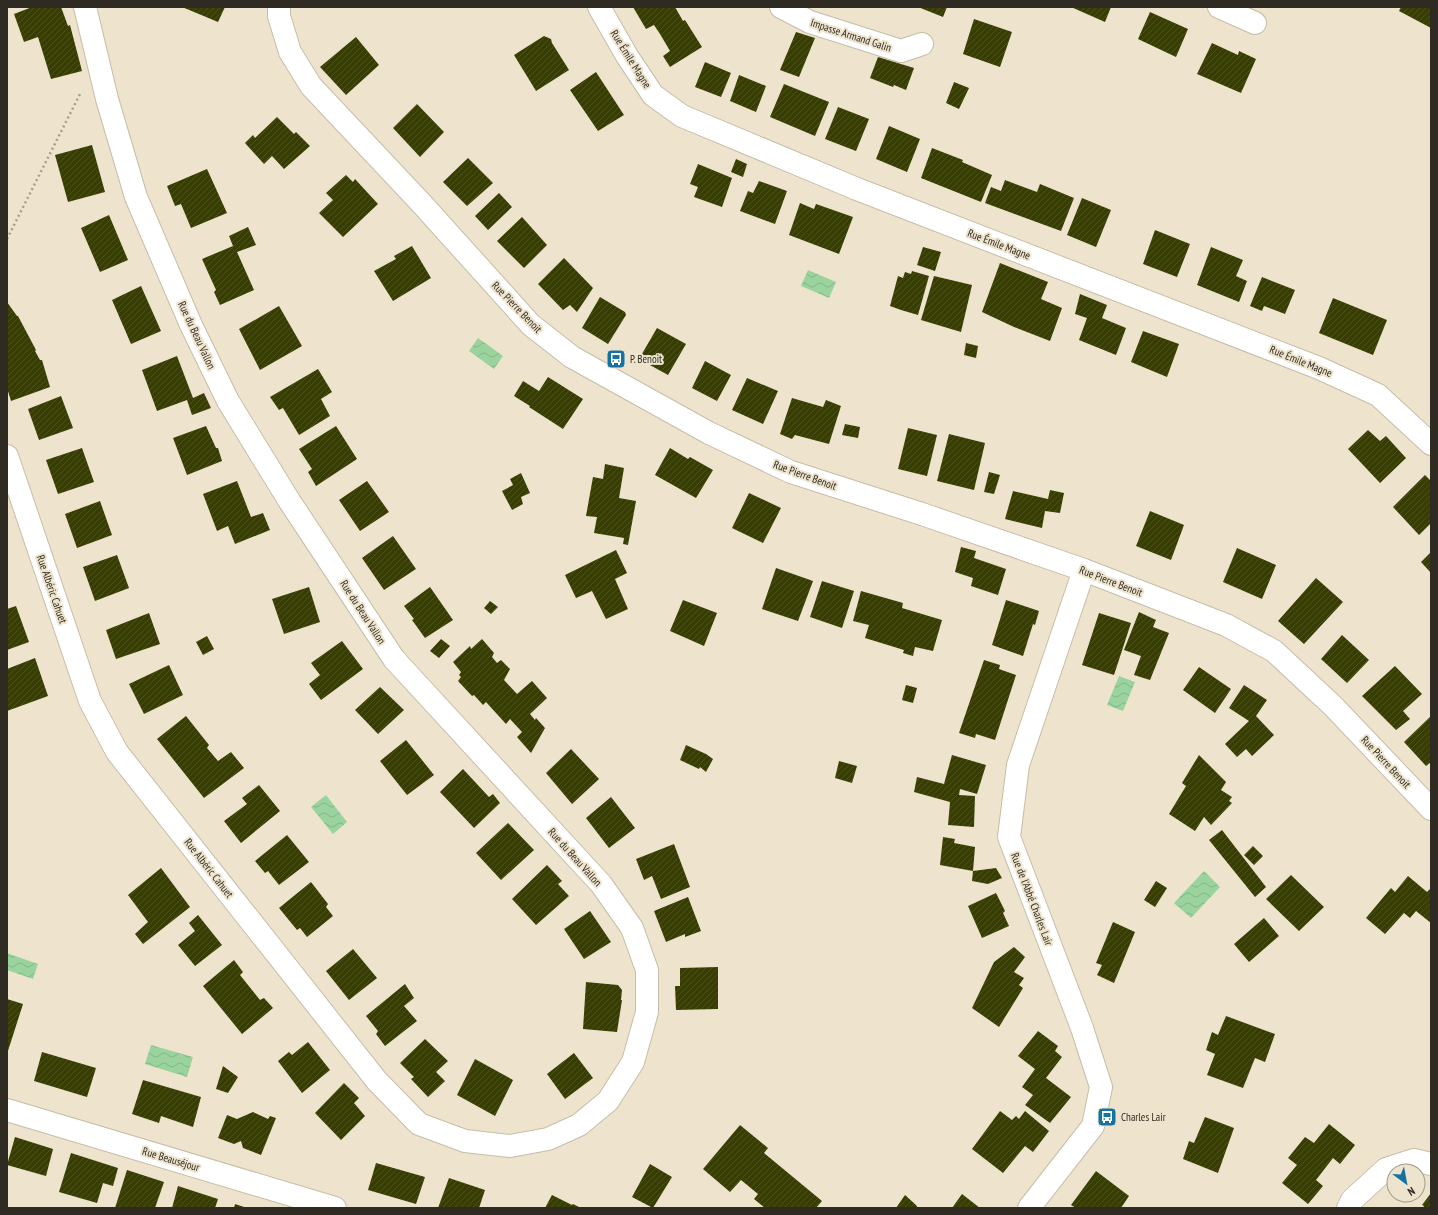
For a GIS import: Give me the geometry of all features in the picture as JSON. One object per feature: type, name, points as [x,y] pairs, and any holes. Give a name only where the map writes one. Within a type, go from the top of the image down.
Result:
[{"type":"street","name":"Rue du Beau Vallon","points":[[85,7],[108,99],[136,197],[191,325],[228,401],[290,502],[394,659],[600,884],[632,928],[648,970],[647,1012],[633,1062],[608,1101],[579,1125],[548,1138]]},
{"type":"street","name":"Rue Pierre Benoit","points":[[279,7],[279,16],[290,52],[310,86],[422,204],[531,325],[572,357],[709,433],[790,472],[922,514],[1084,570],[1226,625],[1274,651],[1333,706],[1431,809]]},
{"type":"street","name":"Rue Émile Magne","points":[[599,7],[627,56],[653,95],[682,116],[857,189],[1319,368],[1378,395],[1431,444]]},
{"type":"street","name":"Impasse Armand Galin","points":[[781,7],[810,22],[901,51],[922,44]]},
{"type":"street","points":[[1218,7],[1255,23]]},
{"type":"street","name":"Rue Albéric Cahuet","points":[[7,456],[90,701],[117,752],[372,1075],[419,1124],[465,1141],[510,1146],[548,1138]]},
{"type":"street","name":"Rue de l'Abbé Charles Lair","points":[[1029,1208],[1093,1126],[1101,1087],[1082,1028],[1008,837],[1018,765],[1084,570]]},
{"type":"street","name":"Rue Beauséjour","points":[[7,1110],[335,1208]]},
{"type":"street","points":[[1348,1208],[1352,1200],[1386,1169],[1414,1160],[1431,1164]]},
{"type":"path","points":[[7,239],[81,93]]},
{"type":"water","points":[[808,270],[836,282],[829,298],[801,286]]},
{"type":"water","points":[[478,338],[503,356],[494,369],[469,351]]},
{"type":"water","points":[[1119,676],[1135,682],[1123,711],[1107,705]]},
{"type":"water","points":[[326,795],[347,822],[333,834],[311,807]]},
{"type":"water","points":[[1204,871],[1220,887],[1191,918],[1174,903]]},
{"type":"water","points":[[7,953],[38,964],[33,979],[7,970]]},
{"type":"water","points":[[151,1045],[193,1057],[187,1077],[145,1064]]},
{"type":"building","points":[[32,7],[61,7],[68,26],[70,25],[82,71],[51,79],[38,37],[24,42],[14,14]]},
{"type":"building","points":[[182,7],[225,7],[218,22]]},
{"type":"building","points":[[633,7],[675,7],[683,21],[685,20],[702,47],[670,67],[663,56],[670,51],[660,34],[654,25],[646,29]]},
{"type":"building","points":[[918,7],[947,7],[943,17]]},
{"type":"building","points":[[1071,7],[1111,7],[1105,22]]},
{"type":"building","points":[[1401,7],[1431,7],[1431,28],[1399,11]]},
{"type":"building","points":[[1150,12],[1188,29],[1176,57],[1138,39]]},
{"type":"building","points":[[974,19],[1012,32],[1000,67],[963,54]]},
{"type":"building","points":[[796,32],[815,38],[799,77],[780,70]]},
{"type":"building","points":[[544,36],[551,39],[569,70],[536,91],[514,55]]},
{"type":"building","points":[[356,37],[379,65],[346,95],[320,67]]},
{"type":"building","points":[[1212,43],[1238,55],[1239,51],[1256,59],[1241,93],[1197,74]]},
{"type":"building","points":[[878,57],[914,68],[906,90],[894,85],[893,87],[870,78]]},
{"type":"building","points":[[705,62],[731,73],[721,97],[695,87]]},
{"type":"building","points":[[596,72],[624,115],[598,131],[570,90]]},
{"type":"building","points":[[739,75],[766,86],[756,112],[730,101]]},
{"type":"building","points":[[954,82],[969,88],[959,109],[946,103]]},
{"type":"building","points":[[784,84],[829,102],[815,136],[770,117]]},
{"type":"building","points":[[417,104],[444,132],[420,157],[393,128]]},
{"type":"building","points":[[838,107],[869,119],[856,151],[825,139]]},
{"type":"building","points":[[277,117],[294,134],[296,132],[310,146],[284,169],[272,156],[264,164],[245,143],[253,135],[255,138]]},
{"type":"building","points":[[889,126],[920,139],[907,172],[876,159]]},
{"type":"building","points":[[92,145],[105,192],[68,202],[55,155]]},
{"type":"building","points":[[932,148],[963,160],[962,162],[992,175],[981,202],[921,178]]},
{"type":"building","points":[[468,158],[493,183],[467,206],[443,182]]},
{"type":"building","points":[[736,159],[747,164],[743,177],[731,172]]},
{"type":"building","points":[[698,164],[732,178],[722,207],[694,197],[698,187],[690,184]]},
{"type":"building","points":[[207,169],[227,213],[191,228],[181,204],[175,206],[167,186]]},
{"type":"building","points":[[346,175],[353,182],[355,179],[378,204],[343,237],[319,213],[333,200],[326,193]]},
{"type":"building","points":[[1005,180],[1037,192],[1040,184],[1074,198],[1061,231],[985,203],[991,187],[1001,191]]},
{"type":"building","points":[[759,181],[787,191],[775,224],[740,211],[748,191],[753,193]]},
{"type":"building","points":[[499,193],[512,207],[488,230],[475,216]]},
{"type":"building","points":[[1082,198],[1111,210],[1096,247],[1067,235]]},
{"type":"building","points":[[800,203],[814,209],[816,204],[853,217],[839,254],[789,235]]},
{"type":"building","points":[[109,215],[128,260],[100,272],[81,228]]},
{"type":"building","points":[[522,217],[547,245],[524,268],[497,241]]},
{"type":"building","points":[[248,227],[256,245],[237,252],[254,290],[220,305],[214,292],[216,290],[202,259],[233,246],[229,236]]},
{"type":"building","points":[[1155,230],[1190,244],[1177,277],[1143,264]]},
{"type":"building","points":[[412,246],[431,278],[393,301],[374,271],[396,259],[394,256]]},
{"type":"building","points":[[923,247],[941,252],[935,271],[917,265]]},
{"type":"building","points":[[1211,247],[1243,260],[1236,276],[1247,281],[1239,302],[1197,285]]},
{"type":"building","points":[[564,258],[593,288],[577,312],[570,305],[563,310],[538,284]]},
{"type":"building","points":[[1000,263],[1048,282],[1041,299],[1062,308],[1050,341],[1014,327],[982,312]]},
{"type":"building","points":[[912,271],[929,276],[918,315],[890,306],[898,276],[903,278],[905,272],[911,274]]},
{"type":"building","points":[[934,276],[972,285],[961,332],[921,320]]},
{"type":"building","points":[[1262,277],[1295,290],[1285,314],[1264,306],[1262,311],[1250,306]]},
{"type":"building","points":[[141,286],[161,331],[131,344],[112,300]]},
{"type":"building","points":[[1080,294],[1107,305],[1102,318],[1126,328],[1116,355],[1079,340],[1087,318],[1075,314]]},
{"type":"building","points":[[600,297],[625,312],[626,315],[608,344],[582,328]]},
{"type":"building","points":[[1333,298],[1387,320],[1373,355],[1319,333]]},
{"type":"building","points":[[7,302],[18,316],[36,350],[35,351],[40,360],[42,360],[50,387],[11,401],[7,388]]},
{"type":"building","points":[[279,306],[302,346],[260,370],[239,329]]},
{"type":"building","points":[[657,328],[686,344],[668,375],[639,359]]},
{"type":"building","points":[[1143,331],[1179,344],[1167,377],[1131,362]]},
{"type":"building","points":[[966,343],[978,346],[976,358],[964,355]]},
{"type":"building","points":[[177,356],[193,398],[204,393],[211,408],[192,415],[187,400],[157,411],[142,370]]},
{"type":"building","points":[[705,361],[731,375],[717,401],[692,388]]},
{"type":"building","points":[[318,369],[332,392],[321,399],[330,416],[299,435],[283,408],[279,410],[270,397]]},
{"type":"building","points":[[548,377],[583,399],[563,429],[514,396],[523,381],[539,391]]},
{"type":"building","points":[[747,378],[778,391],[763,424],[732,410]]},
{"type":"building","points":[[61,396],[73,428],[39,440],[28,409]]},
{"type":"building","points":[[792,398],[823,407],[826,400],[841,406],[829,444],[795,435],[792,439],[780,434]]},
{"type":"building","points":[[845,424],[860,427],[858,438],[842,435]]},
{"type":"building","points":[[206,426],[216,448],[218,448],[222,461],[187,475],[173,438]]},
{"type":"building","points":[[336,426],[357,459],[316,486],[308,472],[312,469],[299,449]]},
{"type":"building","points":[[908,428],[937,435],[927,476],[898,469]]},
{"type":"building","points":[[1368,430],[1380,441],[1386,436],[1406,458],[1380,483],[1348,449]]},
{"type":"building","points":[[949,434],[985,443],[974,490],[937,481]]},
{"type":"building","points":[[82,448],[94,482],[58,494],[46,460]]},
{"type":"building","points":[[670,448],[688,459],[690,457],[713,470],[696,498],[655,475]]},
{"type":"building","points":[[605,464],[624,468],[619,498],[636,501],[628,545],[623,544],[624,538],[594,533],[597,517],[586,516],[593,477],[603,479]]},
{"type":"building","points":[[989,472],[1000,475],[994,494],[984,492]]},
{"type":"building","points":[[521,473],[530,493],[521,497],[523,504],[512,510],[502,491],[513,485],[510,479]]},
{"type":"building","points":[[1425,475],[1431,481],[1431,523],[1419,535],[1393,507]]},
{"type":"building","points":[[237,481],[251,517],[263,513],[270,530],[235,544],[228,526],[217,531],[203,494]]},
{"type":"building","points":[[367,481],[389,512],[360,531],[339,500]]},
{"type":"building","points":[[1050,490],[1064,493],[1060,513],[1045,511],[1042,528],[1005,519],[1013,491],[1048,499]]},
{"type":"building","points":[[749,493],[781,508],[763,543],[732,528]]},
{"type":"building","points":[[100,501],[112,535],[77,548],[65,514]]},
{"type":"building","points":[[1150,511],[1184,525],[1171,560],[1136,546]]},
{"type":"building","points":[[393,536],[416,569],[384,590],[362,558]]},
{"type":"building","points":[[961,547],[976,551],[974,558],[1006,569],[998,595],[971,586],[973,578],[955,572]]},
{"type":"building","points":[[1237,548],[1276,565],[1262,599],[1223,582]]},
{"type":"building","points":[[616,550],[627,573],[615,579],[628,609],[606,619],[592,591],[576,598],[565,575]]},
{"type":"building","points":[[1431,552],[1431,573],[1421,562]]},
{"type":"building","points":[[117,555],[129,588],[95,601],[83,567]]},
{"type":"building","points":[[776,568],[813,581],[798,621],[762,609]]},
{"type":"building","points":[[1316,578],[1343,602],[1304,644],[1278,621]]},
{"type":"building","points":[[822,581],[854,591],[842,628],[810,617]]},
{"type":"building","points":[[309,587],[320,622],[284,634],[272,599]]},
{"type":"building","points":[[430,587],[453,620],[425,638],[412,620],[414,619],[404,606]]},
{"type":"building","points":[[861,591],[903,603],[902,608],[942,620],[933,651],[915,647],[913,656],[903,653],[904,650],[865,638],[869,625],[853,621]]},
{"type":"building","points":[[683,600],[717,613],[704,646],[670,631]]},
{"type":"building","points":[[1006,600],[1039,611],[1035,625],[1033,624],[1023,656],[992,645]]},
{"type":"building","points":[[490,601],[498,607],[491,614],[484,608]]},
{"type":"building","points":[[16,606],[29,642],[7,650],[7,609]]},
{"type":"building","points":[[1139,612],[1156,620],[1153,627],[1169,633],[1150,680],[1134,675],[1141,656],[1124,650]]},
{"type":"building","points":[[149,613],[160,644],[116,659],[106,630]]},
{"type":"building","points":[[1099,613],[1131,623],[1114,675],[1082,665]]},
{"type":"building","points":[[1342,635],[1369,660],[1347,683],[1321,659]]},
{"type":"building","points":[[207,636],[214,649],[203,655],[196,642]]},
{"type":"building","points":[[441,639],[450,646],[439,658],[430,651]]},
{"type":"building","points":[[482,639],[494,653],[492,657],[497,663],[501,660],[510,669],[504,680],[517,694],[532,681],[547,698],[530,714],[545,728],[531,753],[517,737],[522,732],[510,719],[506,724],[486,702],[483,705],[458,681],[461,677],[459,675],[461,672],[453,662],[470,646],[471,649]]},
{"type":"building","points":[[342,641],[363,669],[321,700],[309,684],[320,675],[311,663]]},
{"type":"building","points":[[35,658],[48,696],[7,711],[7,669]]},
{"type":"building","points":[[984,660],[1000,665],[999,669],[1016,675],[995,740],[976,734],[975,738],[959,733]]},
{"type":"building","points":[[169,665],[183,695],[144,714],[129,684]]},
{"type":"building","points":[[1395,666],[1422,694],[1403,711],[1410,719],[1396,730],[1362,696]]},
{"type":"building","points":[[1199,667],[1231,689],[1215,713],[1183,690]]},
{"type":"building","points":[[906,685],[917,688],[913,703],[902,700]]},
{"type":"building","points":[[1244,685],[1267,700],[1256,716],[1274,735],[1252,756],[1246,749],[1237,757],[1225,744],[1249,721],[1229,708]]},
{"type":"building","points":[[380,687],[404,710],[378,734],[355,710]]},
{"type":"building","points":[[186,716],[209,745],[207,748],[218,761],[231,752],[244,768],[204,798],[157,739]]},
{"type":"building","points":[[1431,716],[1431,762],[1426,766],[1404,742]]},
{"type":"building","points":[[406,740],[434,775],[407,795],[380,761]]},
{"type":"building","points":[[686,745],[706,754],[713,759],[706,772],[700,767],[699,769],[680,760]]},
{"type":"building","points":[[571,749],[599,779],[572,804],[546,773]]},
{"type":"building","points":[[952,755],[986,765],[977,794],[960,789],[959,795],[975,796],[974,827],[948,825],[950,802],[914,792],[917,777],[944,784]]},
{"type":"building","points":[[1199,755],[1226,782],[1221,790],[1232,797],[1229,801],[1232,803],[1211,825],[1204,817],[1195,831],[1169,814],[1186,786],[1182,783]]},
{"type":"building","points":[[839,761],[857,766],[852,783],[835,778]]},
{"type":"building","points":[[463,769],[489,797],[493,794],[500,803],[474,828],[440,792]]},
{"type":"building","points":[[259,785],[280,811],[241,843],[224,821],[247,804],[242,798]]},
{"type":"building","points":[[611,797],[635,828],[609,848],[586,818]]},
{"type":"building","points":[[508,823],[534,850],[501,880],[476,853]]},
{"type":"building","points":[[1222,830],[1266,887],[1255,897],[1209,840]]},
{"type":"building","points":[[287,835],[309,862],[279,885],[268,871],[265,873],[255,861]]},
{"type":"building","points":[[943,837],[955,839],[954,843],[975,847],[973,871],[940,865]]},
{"type":"building","points":[[674,844],[690,887],[661,899],[652,876],[644,880],[636,859]]},
{"type":"building","points":[[1253,846],[1263,856],[1254,865],[1244,855]]},
{"type":"building","points":[[547,865],[562,881],[558,884],[569,896],[536,925],[512,899]]},
{"type":"building","points":[[161,868],[190,907],[143,944],[135,934],[148,922],[128,895]]},
{"type":"building","points":[[996,868],[1002,878],[988,884],[972,881],[973,871]]},
{"type":"building","points":[[1291,875],[1324,907],[1299,931],[1266,899]]},
{"type":"building","points":[[1408,876],[1427,892],[1431,888],[1431,923],[1416,911],[1410,918],[1404,913],[1385,934],[1366,918],[1391,888],[1395,892]]},
{"type":"building","points":[[1156,881],[1167,888],[1155,907],[1144,900]]},
{"type":"building","points":[[311,882],[328,904],[326,907],[333,916],[307,937],[300,928],[297,930],[279,908]]},
{"type":"building","points":[[996,893],[1005,911],[1003,913],[1009,926],[982,938],[968,906]]},
{"type":"building","points":[[688,897],[701,931],[685,937],[685,934],[666,942],[654,911]]},
{"type":"building","points":[[590,911],[611,942],[584,959],[564,929]]},
{"type":"building","points":[[198,915],[222,945],[195,966],[178,945],[195,931],[189,923]]},
{"type":"building","points":[[1264,918],[1279,936],[1249,962],[1234,944]]},
{"type":"building","points":[[1113,922],[1135,932],[1114,983],[1097,975],[1102,965],[1096,963]]},
{"type":"building","points":[[1014,947],[1025,957],[1014,972],[1024,978],[1019,985],[1023,988],[999,1027],[972,1008],[994,962]]},
{"type":"building","points":[[353,949],[377,978],[349,1000],[326,971]]},
{"type":"building","points":[[234,960],[243,972],[240,975],[260,1000],[264,998],[273,1008],[242,1034],[203,986]]},
{"type":"building","points":[[718,967],[718,1009],[676,1010],[675,986],[680,986],[680,968]]},
{"type":"building","points":[[586,982],[618,985],[622,990],[617,1032],[583,1029]]},
{"type":"building","points":[[405,984],[414,998],[404,1006],[417,1021],[385,1046],[376,1034],[378,1031],[366,1016]]},
{"type":"building","points":[[7,999],[23,1004],[7,1054]]},
{"type":"building","points":[[1226,1016],[1275,1034],[1265,1062],[1255,1058],[1243,1088],[1207,1075],[1215,1054],[1206,1050],[1212,1032],[1218,1035]]},
{"type":"building","points":[[1038,1031],[1058,1046],[1055,1051],[1062,1057],[1046,1078],[1071,1097],[1050,1123],[1025,1105],[1033,1095],[1022,1087],[1035,1069],[1018,1056]]},
{"type":"building","points":[[425,1039],[448,1061],[436,1072],[445,1081],[428,1097],[411,1079],[414,1077],[400,1063]]},
{"type":"building","points":[[308,1042],[330,1070],[302,1093],[278,1061],[289,1052],[292,1055]]},
{"type":"building","points":[[42,1052],[96,1068],[87,1097],[34,1081]]},
{"type":"building","points":[[574,1053],[593,1078],[565,1099],[547,1074]]},
{"type":"building","points":[[475,1059],[513,1080],[495,1116],[457,1095]]},
{"type":"building","points":[[223,1066],[238,1077],[228,1093],[216,1089]]},
{"type":"building","points":[[143,1080],[201,1097],[193,1127],[161,1116],[159,1123],[132,1114]]},
{"type":"building","points":[[344,1083],[359,1098],[354,1103],[365,1116],[341,1140],[315,1113]]},
{"type":"building","points":[[1000,1111],[1012,1120],[1016,1116],[1019,1119],[1025,1111],[1049,1131],[1033,1152],[1025,1146],[1003,1173],[972,1149]]},
{"type":"building","points":[[253,1112],[268,1119],[270,1116],[276,1118],[261,1155],[243,1148],[241,1141],[234,1144],[218,1138],[227,1115],[237,1119]]},
{"type":"building","points":[[1205,1117],[1234,1128],[1218,1173],[1183,1159],[1189,1141],[1194,1143]]},
{"type":"building","points":[[1329,1124],[1355,1145],[1340,1164],[1333,1158],[1316,1180],[1323,1186],[1308,1204],[1282,1183],[1297,1165],[1288,1158],[1305,1137],[1314,1143]]},
{"type":"building","points":[[740,1125],[768,1148],[764,1153],[822,1201],[816,1208],[765,1208],[754,1199],[758,1194],[741,1180],[730,1192],[703,1169]]},
{"type":"building","points":[[15,1137],[53,1149],[46,1176],[7,1165]]},
{"type":"building","points":[[71,1153],[118,1168],[113,1186],[103,1183],[97,1203],[59,1192]]},
{"type":"building","points":[[376,1163],[425,1177],[416,1204],[368,1190]]},
{"type":"building","points":[[650,1164],[672,1177],[653,1208],[632,1197]]},
{"type":"building","points":[[127,1170],[164,1182],[155,1208],[115,1208]]},
{"type":"building","points":[[1096,1171],[1129,1196],[1121,1208],[1076,1208],[1071,1205]]},
{"type":"building","points":[[449,1178],[485,1190],[479,1208],[438,1208]]},
{"type":"building","points":[[178,1186],[218,1199],[215,1208],[172,1208]]},
{"type":"building","points":[[1431,1193],[1431,1208],[1423,1208],[1424,1206],[1422,1205],[1426,1203],[1426,1200]]},
{"type":"building","points":[[962,1194],[980,1208],[952,1208]]},
{"type":"building","points":[[552,1195],[572,1205],[573,1204],[581,1208],[545,1208]]},
{"type":"building","points":[[905,1195],[916,1205],[918,1208],[896,1208]]},
{"type":"building","points":[[235,1204],[247,1208],[234,1208]]},
{"type":"place","name":"P. Benoit","points":[[616,359]]},
{"type":"place","name":"Charles Lair","points":[[1107,1117]]}]
